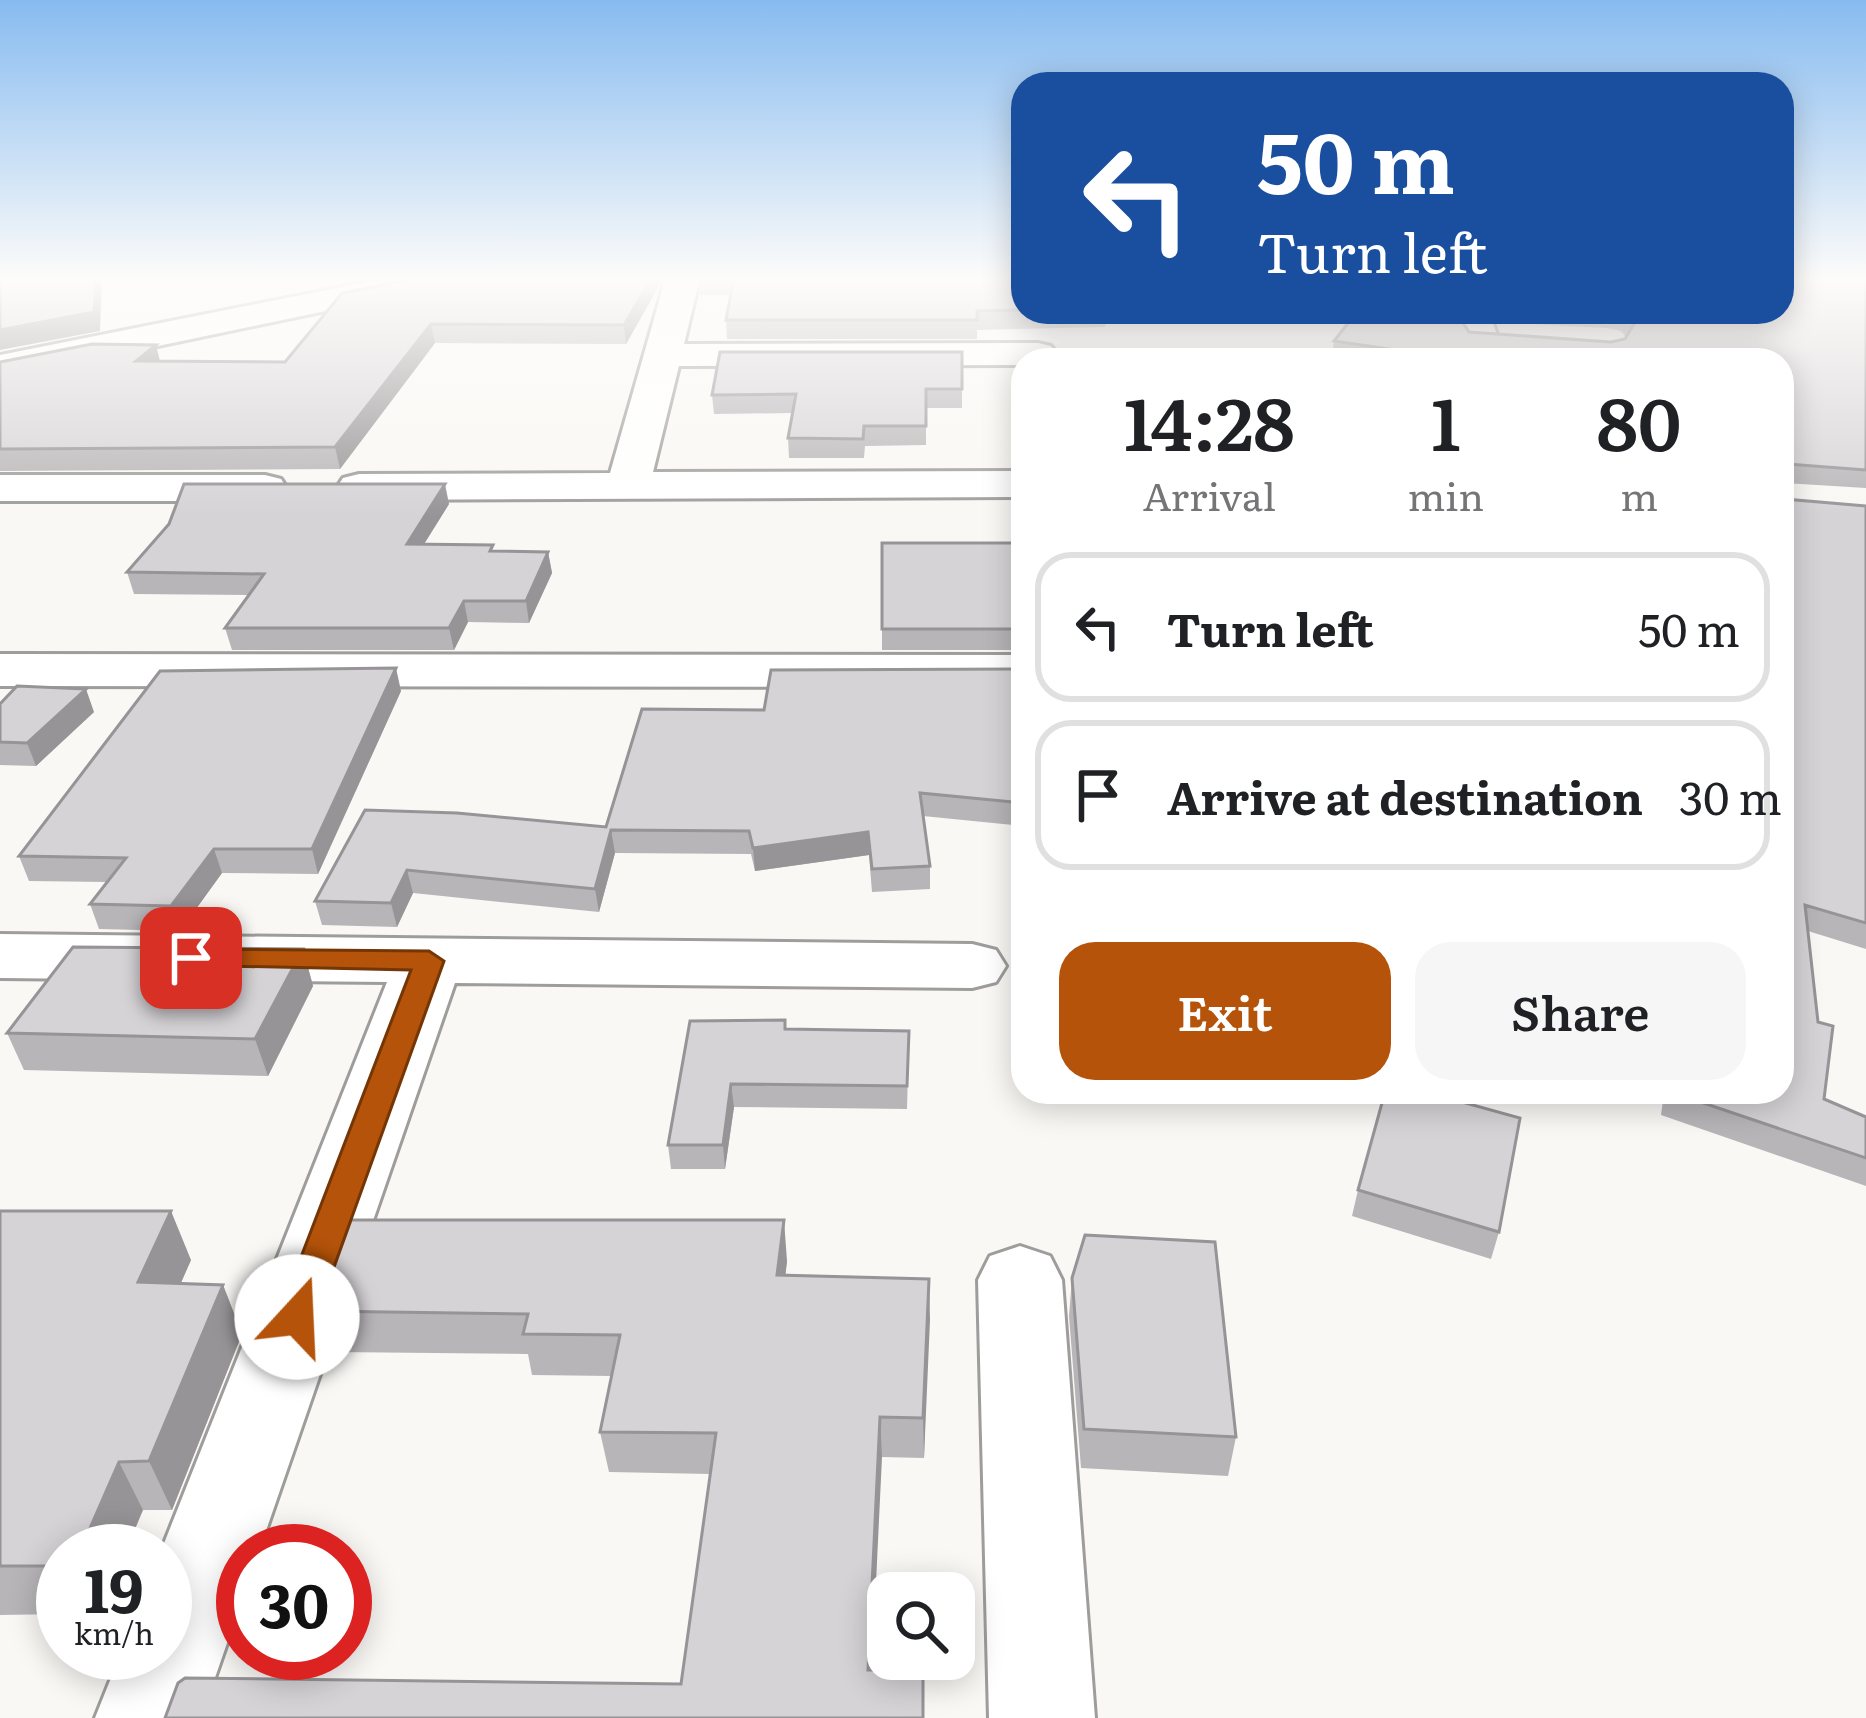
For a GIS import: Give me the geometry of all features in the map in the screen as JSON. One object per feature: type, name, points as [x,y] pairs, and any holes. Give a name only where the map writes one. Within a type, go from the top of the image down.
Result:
[{"type":"street","points":[[0,389],[17,364],[50,357]]},
{"type":"street","points":[[628,487],[660,357]]},
{"type":"street","points":[[0,488],[1011,484]]},
{"type":"street","points":[[0,670],[1011,671]]},
{"type":"street","points":[[0,956],[972,966]]},
{"type":"street","points":[[148,1718],[429,961]]},
{"type":"street","points":[[1020,1280],[1042,1718]]},
{"type":"building","points":[[25,357],[141,357],[136,361],[285,362],[289,357],[405,357],[335,447],[0,449],[0,362]]},
{"type":"building","points":[[719,357],[962,357],[962,389],[926,389],[926,426],[864,426],[863,439],[788,438],[796,394],[712,395]]},
{"type":"building","points":[[1794,357],[1866,357],[1866,470],[1794,464]]},
{"type":"building","points":[[184,484],[445,484],[407,544],[493,545],[490,551],[548,552],[526,601],[464,601],[449,628],[225,628],[264,574],[127,572],[169,524]]},
{"type":"building","points":[[1794,500],[1866,506],[1866,923],[1805,905],[1818,1022],[1833,1026],[1824,1099],[1866,1117],[1866,1158],[1706,1104],[1794,1104]]},
{"type":"building","points":[[882,543],[1011,543],[1011,629],[882,629]]},
{"type":"building","points":[[396,668],[312,849],[214,849],[171,906],[90,904],[126,858],[19,856],[160,671]]},
{"type":"building","points":[[1011,669],[1011,802],[920,793],[930,866],[872,869],[868,832],[753,848],[749,831],[611,830],[595,889],[407,870],[391,903],[315,901],[365,810],[606,827],[642,709],[764,710],[771,670]]},
{"type":"building","points":[[17,686],[86,689],[27,743],[0,742],[0,704]]},
{"type":"building","points":[[73,947],[303,949],[255,1039],[7,1033]]},
{"type":"building","points":[[785,1020],[785,1029],[909,1031],[907,1086],[731,1084],[723,1145],[668,1145],[690,1021]]},
{"type":"building","points":[[1382,1104],[1469,1104],[1520,1118],[1499,1232],[1358,1190]]},
{"type":"building","points":[[0,1211],[171,1211],[138,1282],[223,1285],[149,1461],[119,1462],[92,1524],[36,1524],[36,1566],[0,1566]]},
{"type":"building","points":[[351,1220],[784,1220],[777,1275],[929,1279],[923,1418],[880,1417],[873,1572],[867,1572],[867,1680],[923,1680],[923,1718],[165,1718],[178,1683],[192,1678],[681,1684],[716,1433],[600,1432],[620,1335],[523,1334],[528,1314],[318,1311]]},
{"type":"building","points":[[1085,1235],[1215,1242],[1236,1437],[1084,1429],[1072,1278]]},
{"type":"route","points":[[191,958],[429,961],[297,1317]]}]
